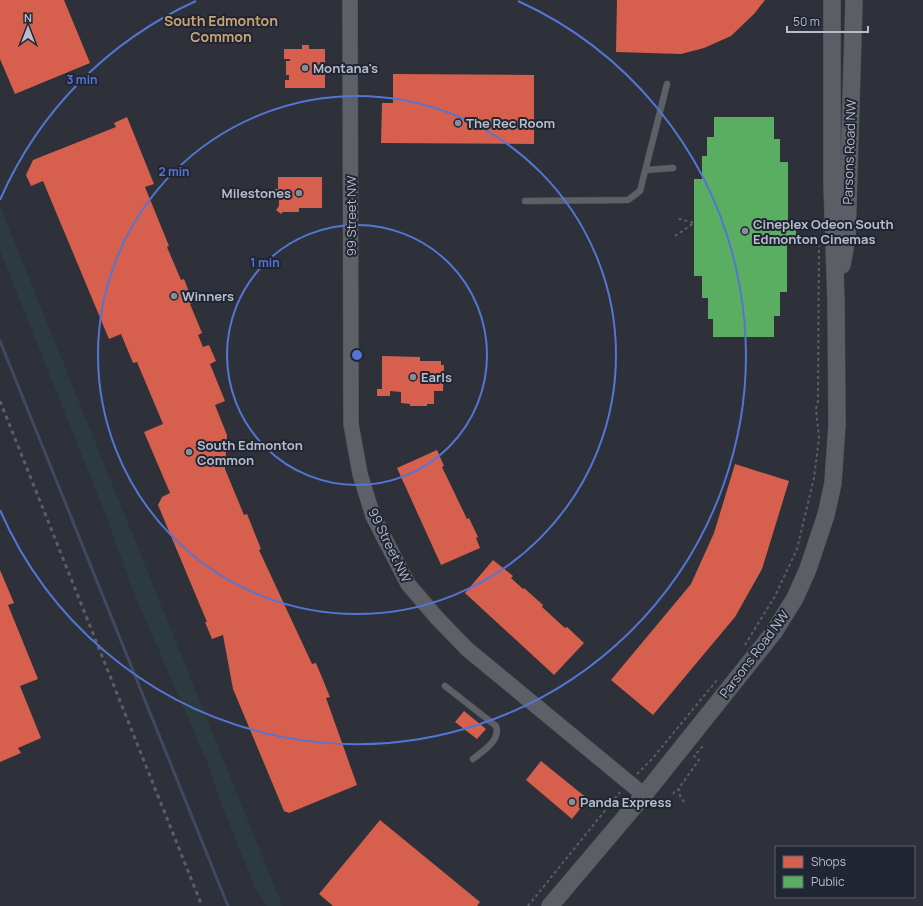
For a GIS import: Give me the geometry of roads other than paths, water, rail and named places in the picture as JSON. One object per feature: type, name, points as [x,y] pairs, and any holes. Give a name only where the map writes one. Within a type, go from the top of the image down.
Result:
[{"type":"main road","name":"Parsons Road NW","points":[[550,906],[644,795],[774,632],[795,598],[808,569],[826,515],[833,483],[838,424],[832,184],[832,0]]},
{"type":"main road","name":"Parsons Road NW","points":[[836,302],[846,237],[854,0]]},
{"type":"street","name":"99 Street NW","points":[[350,0],[351,424],[360,474],[374,516],[408,584],[437,618],[467,649],[644,795]]},
{"type":"lane","points":[[525,201],[628,200],[640,191],[667,84]]},
{"type":"lane","points":[[646,170],[673,168]]},
{"type":"lane","points":[[445,686],[496,726],[497,735],[493,741],[473,759]]},
{"type":"waterway","points":[[0,341],[228,906]]},
{"type":"railway","points":[[0,401],[202,906]]},
{"type":"place","name":"Montana's","points":[[305,68]]},
{"type":"place","name":"The Rec Room","points":[[458,123]]},
{"type":"place","name":"Milestones","points":[[299,193]]},
{"type":"place","name":"Cineplex Odeon South Edmonton Cinemas","points":[[745,231]]},
{"type":"place","name":"Winners","points":[[174,296]]},
{"type":"place","name":"Earls","points":[[413,377]]},
{"type":"place","name":"South Edmonton Common","points":[[189,452]]},
{"type":"place","name":"Panda Express","points":[[572,802]]},
{"type":"district","name":"South Edmonton Common","points":[[221,30]]}]
